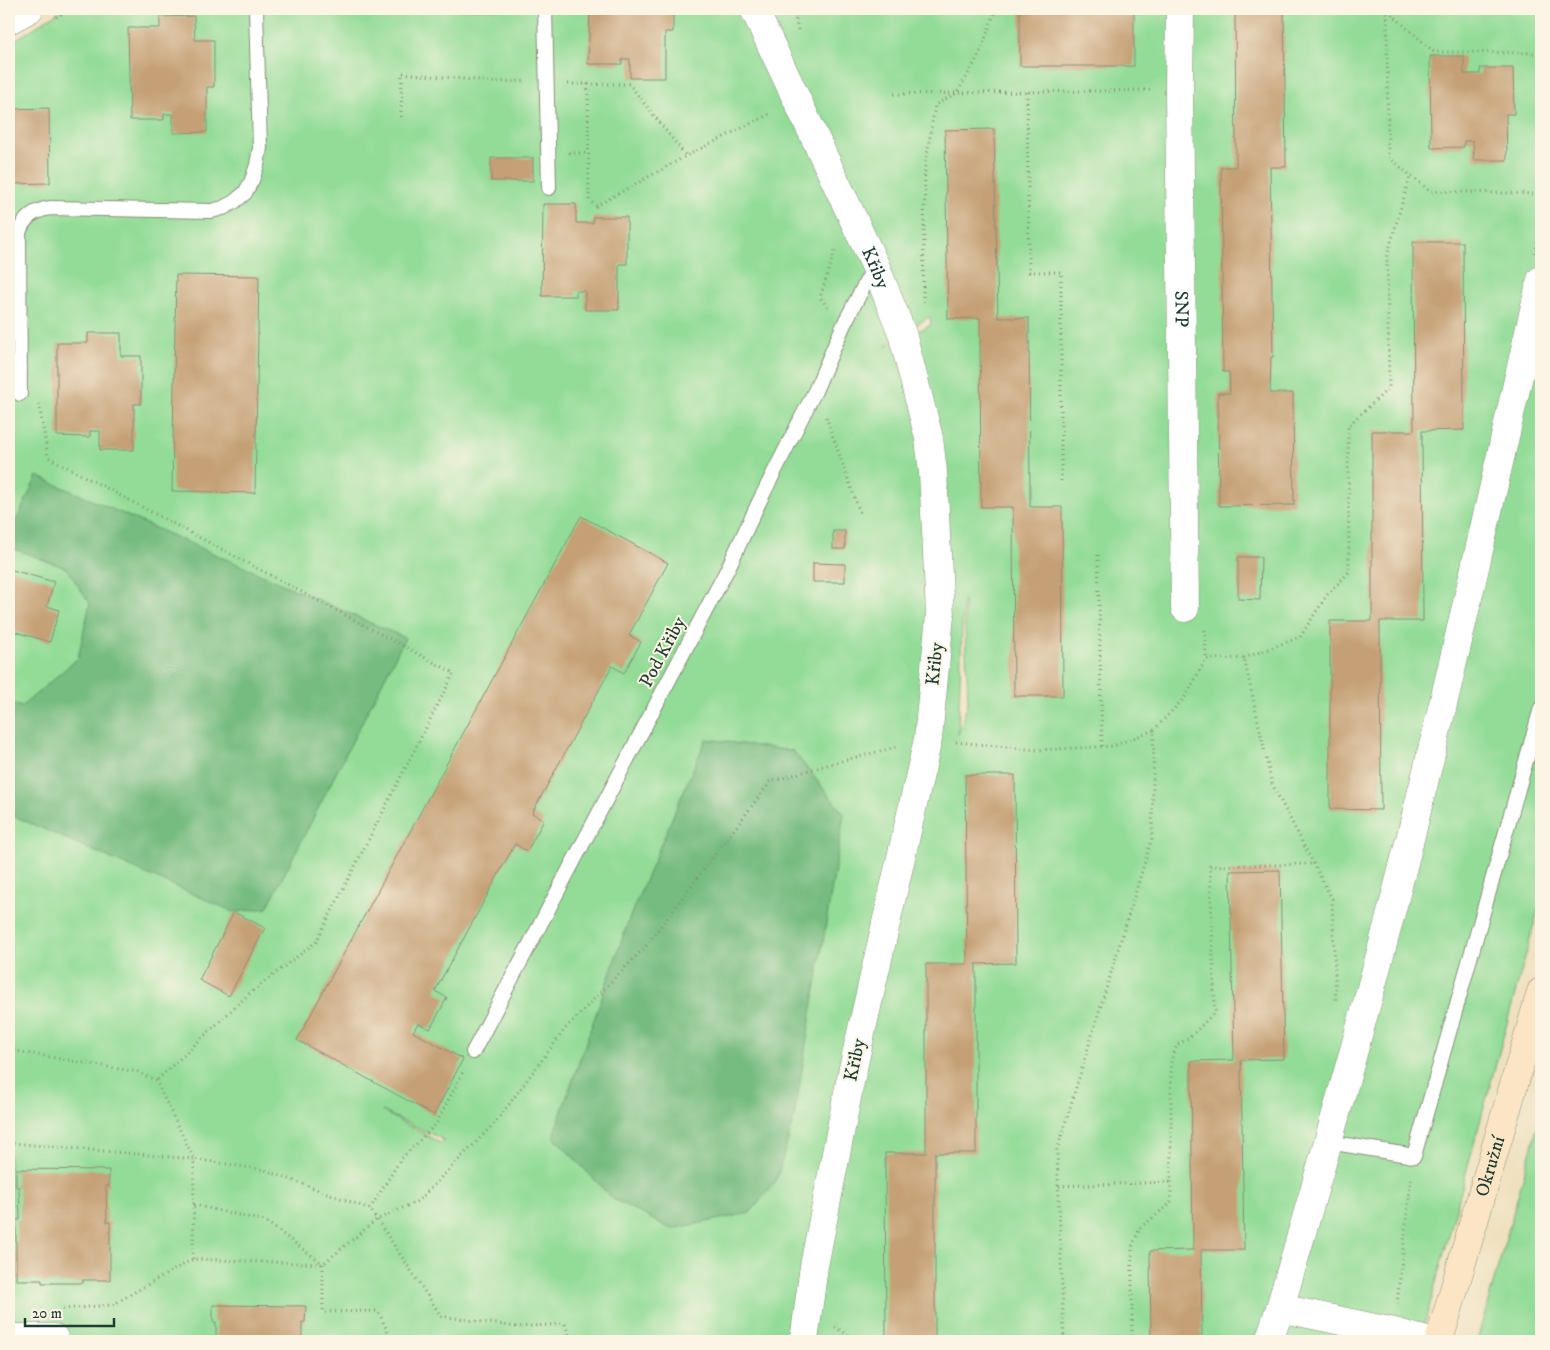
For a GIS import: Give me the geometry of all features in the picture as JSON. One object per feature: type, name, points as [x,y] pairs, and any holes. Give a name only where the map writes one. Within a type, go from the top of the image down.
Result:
[{"type":"street","points":[[9,20],[29,9]]},
{"type":"street","name":"SNP","points":[[1180,9],[1179,90],[1185,608]]},
{"type":"street","name":"Křiby","points":[[762,13],[875,265],[902,333],[929,438],[933,472],[940,615],[928,739],[851,1077],[814,1266],[804,1341]]},
{"type":"street","points":[[1269,1341],[1328,1142],[1391,913],[1449,679],[1541,280]]},
{"type":"street","name":"Okružní","points":[[1439,1341],[1541,992]]},
{"type":"street","points":[[1280,1308],[1394,1332],[1427,1341]]},
{"type":"street","points":[[9,1338],[54,1338]]},
{"type":"lane","points":[[20,394],[19,233],[22,224],[39,209],[52,208],[211,211],[223,208],[245,193],[252,180],[260,148],[256,9]]},
{"type":"lane","points":[[545,9],[549,188]]},
{"type":"lane","name":"Pod Křiby","points":[[473,1052],[724,576],[815,391],[844,324],[875,265]]},
{"type":"lane","points":[[1328,1142],[1414,1156],[1541,708]]},
{"type":"path","points":[[923,312],[925,168],[935,105],[957,92],[979,55],[996,9]]},
{"type":"path","points":[[1386,10],[1434,52],[1541,53]]},
{"type":"path","points":[[1386,10],[1388,157],[1430,191],[1541,194]]},
{"type":"path","points":[[402,117],[402,73],[493,82],[629,84],[686,156]]},
{"type":"path","points":[[588,84],[590,200],[596,206],[686,156],[778,110]]},
{"type":"path","points":[[894,94],[1179,90]]},
{"type":"path","points":[[1027,92],[1029,272],[1061,272],[1061,484]]},
{"type":"path","points":[[57,1310],[112,1305],[193,1259],[323,1264],[376,1220],[418,1201],[495,1122],[565,1030],[645,947],[770,782],[830,764],[928,739],[1038,750],[1113,746],[1154,730],[1186,696],[1206,659],[1244,658],[1300,637],[1327,595],[1349,572],[1348,426],[1389,388],[1387,256],[1410,176]]},
{"type":"path","points":[[815,391],[831,429],[860,513]]},
{"type":"path","points":[[20,394],[38,398],[48,457],[454,673],[316,942],[250,993],[156,1081]]},
{"type":"path","points":[[1098,555],[1102,747]]},
{"type":"path","points":[[1244,658],[1272,784],[1332,899],[1336,1018],[1360,1028]]},
{"type":"path","points":[[1064,1341],[1057,1150],[1152,838],[1154,730]]},
{"type":"path","points":[[1132,1341],[1132,1247],[1140,1228],[1170,1203],[1172,1060],[1177,1045],[1190,1037],[1215,1012],[1210,866],[1313,864]]},
{"type":"path","points":[[9,1050],[138,1072],[156,1081],[194,1159],[193,1259]]},
{"type":"path","points":[[370,1209],[401,1159],[436,1124],[473,1052]]},
{"type":"path","points":[[9,1151],[12,1143],[194,1159],[265,1170],[370,1209],[441,1316],[517,1327],[565,1324],[571,1341]]},
{"type":"path","points":[[1394,1332],[1414,1156]]},
{"type":"path","points":[[1059,1186],[1171,1182]]},
{"type":"path","points":[[194,1205],[265,1222],[323,1264]]},
{"type":"path","points":[[323,1264],[323,1312],[378,1311],[392,1341]]},
{"type":"green space","points":[[63,9],[1541,9],[1541,899],[1420,1341],[9,1341],[9,44]],"holes":[[[930,316],[931,325],[886,346],[888,343]],[[963,602],[968,702],[958,735]],[[382,1111],[444,1140],[442,1144]]]},
{"type":"green space","points":[[37,476],[405,638],[267,908],[234,912],[9,814],[9,701],[21,707],[78,658],[90,603],[66,568],[9,547],[9,537]]},
{"type":"green space","points":[[706,739],[793,751],[844,814],[794,1118],[776,1181],[750,1213],[671,1229],[613,1199],[553,1136],[631,914]]},
{"type":"green space","points":[[1541,1114],[1541,1341],[1477,1341]]},
{"type":"building","points":[[590,9],[673,9],[673,32],[665,32],[665,78],[630,78],[630,59],[622,59],[622,64],[588,64]]},
{"type":"building","points":[[1020,9],[1134,9],[1134,66],[1020,66]]},
{"type":"building","points":[[1235,9],[1284,9],[1286,167],[1270,167],[1273,357],[1271,357],[1270,393],[1293,393],[1294,505],[1219,506],[1218,393],[1230,393],[1229,372],[1223,372],[1221,167],[1236,167]]},
{"type":"building","points":[[194,16],[195,40],[214,40],[214,87],[207,87],[207,132],[173,133],[173,114],[164,114],[164,120],[130,120],[128,28],[160,28],[160,17]]},
{"type":"building","points":[[1430,56],[1464,56],[1464,74],[1480,74],[1480,68],[1513,68],[1514,114],[1506,114],[1507,160],[1474,160],[1473,141],[1464,141],[1464,147],[1431,148]]},
{"type":"building","points":[[49,108],[50,183],[9,184],[9,109]]},
{"type":"building","points":[[994,129],[998,318],[1029,318],[1030,507],[1062,507],[1063,696],[1014,696],[1013,507],[981,507],[980,318],[948,319],[945,130]]},
{"type":"building","points":[[491,158],[533,158],[533,181],[491,181]]},
{"type":"building","points":[[543,204],[576,204],[576,223],[593,223],[593,217],[627,217],[627,264],[619,264],[619,310],[585,310],[585,291],[576,291],[576,296],[542,296]]},
{"type":"building","points":[[1413,242],[1463,242],[1464,430],[1422,431],[1423,621],[1380,621],[1381,810],[1330,809],[1330,621],[1372,621],[1372,431],[1414,431]]},
{"type":"building","points":[[176,275],[259,276],[255,493],[172,491]]},
{"type":"building","points":[[88,333],[121,333],[121,356],[141,356],[141,404],[134,404],[134,450],[100,450],[100,431],[90,431],[90,437],[57,436],[57,343],[88,343]]},
{"type":"building","points":[[581,516],[668,563],[629,635],[641,642],[624,673],[612,666],[532,813],[544,820],[527,851],[515,844],[435,991],[447,998],[430,1029],[418,1023],[413,1032],[463,1059],[434,1115],[297,1040]]},
{"type":"building","points":[[833,531],[845,531],[845,549],[833,549]]},
{"type":"building","points":[[1238,557],[1261,557],[1260,600],[1238,599]]},
{"type":"building","points":[[813,563],[845,564],[845,582],[813,582]]},
{"type":"building","points":[[9,569],[54,582],[47,606],[59,610],[50,642],[9,630]]},
{"type":"building","points":[[965,775],[1015,775],[1016,963],[976,964],[976,1153],[935,1153],[935,1341],[886,1341],[885,1153],[926,1153],[926,964],[967,964]]},
{"type":"building","points":[[1280,870],[1284,1059],[1241,1060],[1244,1250],[1201,1250],[1202,1341],[1151,1341],[1150,1251],[1193,1250],[1191,1061],[1234,1060],[1230,871]]},
{"type":"building","points":[[234,912],[265,928],[229,996],[199,980]]},
{"type":"building","points":[[16,1169],[109,1170],[109,1186],[106,1186],[107,1222],[110,1222],[110,1280],[83,1280],[83,1283],[42,1283],[42,1280],[16,1280],[16,1220],[20,1220],[19,1187],[16,1187]]},
{"type":"building","points":[[213,1305],[306,1306],[305,1322],[302,1322],[302,1341],[216,1341],[216,1322],[213,1322]]}]
